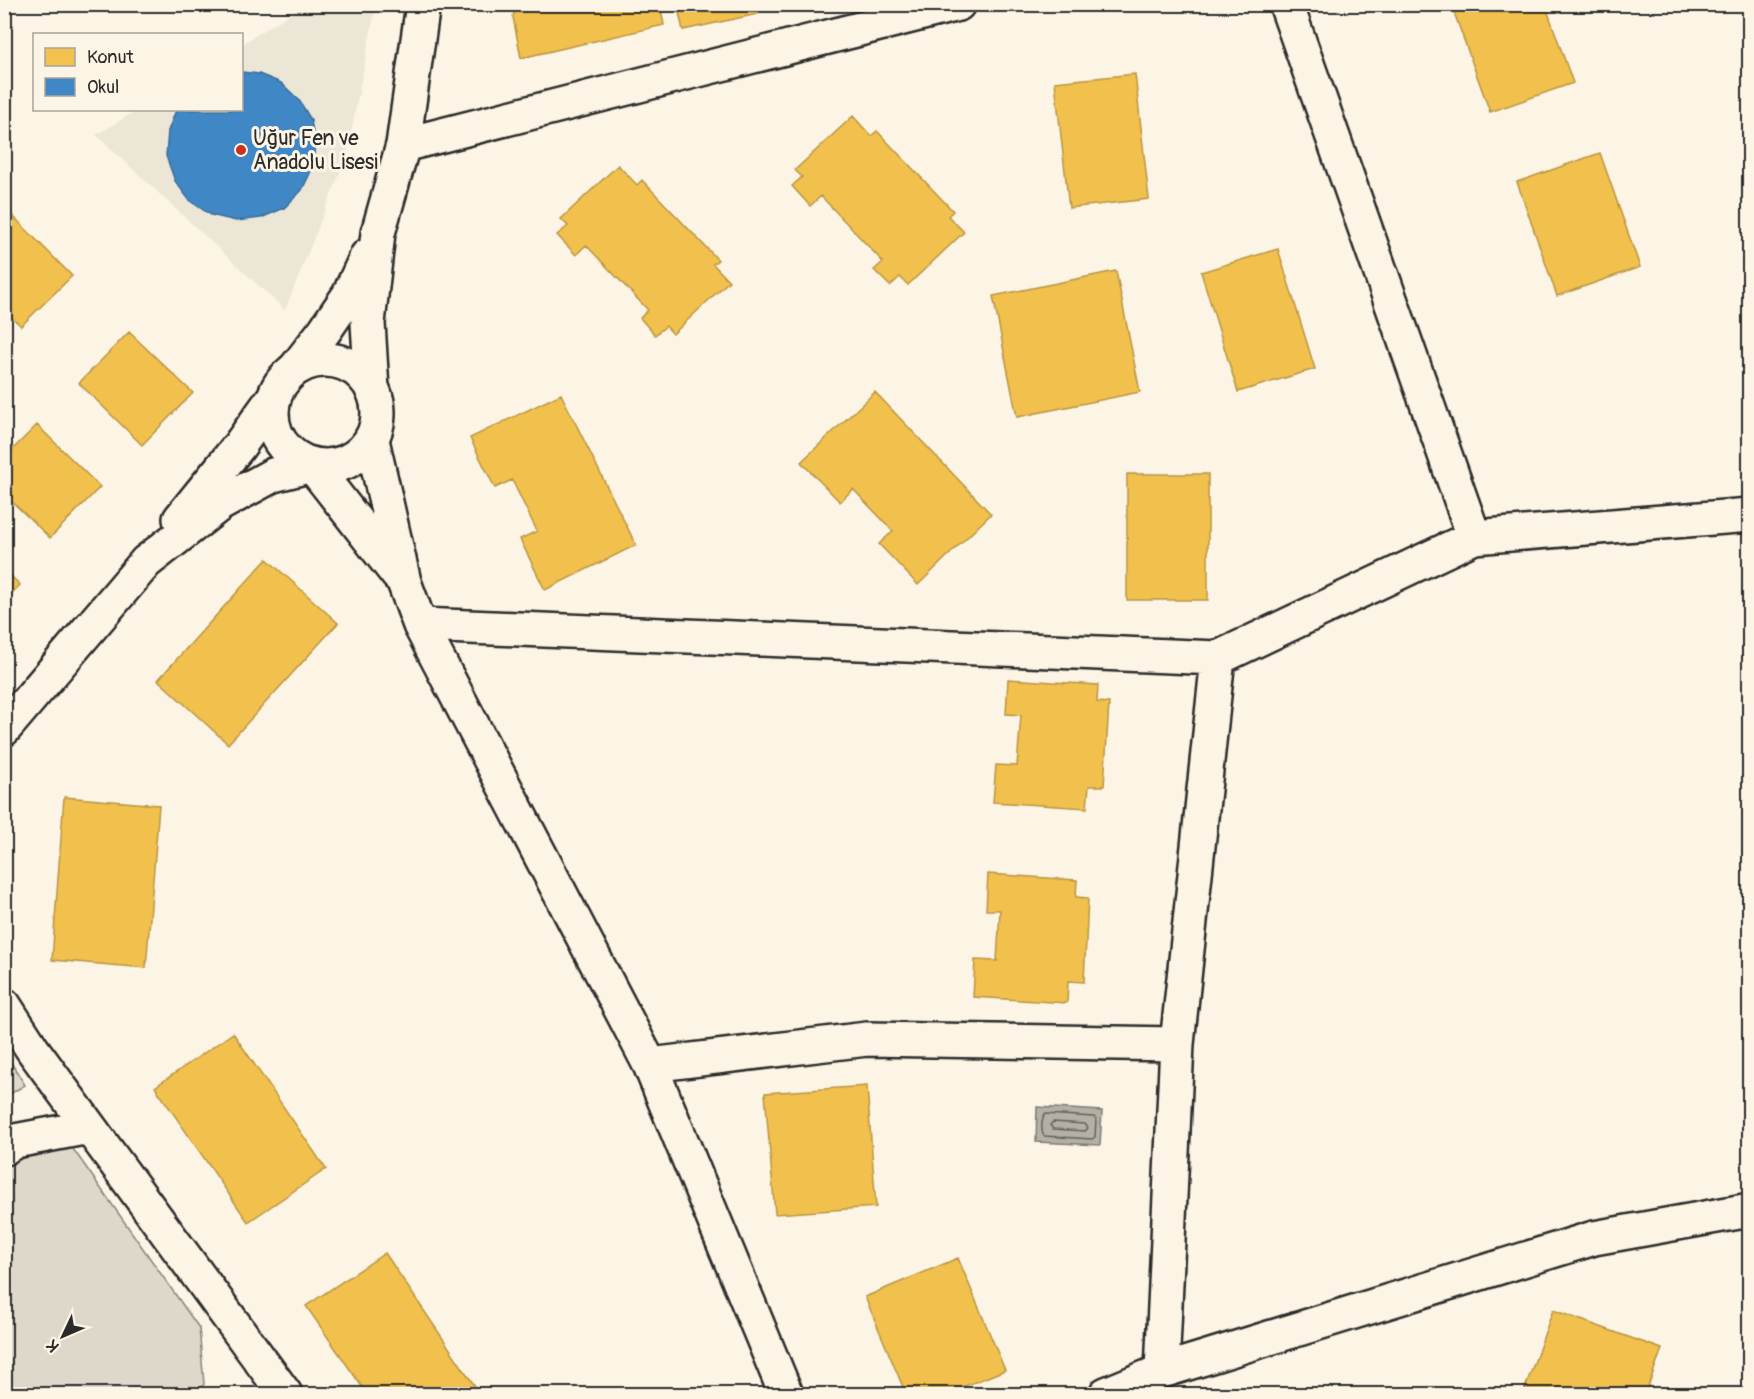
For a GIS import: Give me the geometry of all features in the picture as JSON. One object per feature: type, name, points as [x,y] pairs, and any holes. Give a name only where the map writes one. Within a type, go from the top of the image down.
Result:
[{"type":"street","points":[[4,729],[146,562],[239,446],[282,382],[326,330],[349,295],[378,233],[403,145],[423,4]]},
{"type":"street","points":[[403,145],[958,4]]},
{"type":"street","points":[[1286,4],[1474,537]]},
{"type":"street","points":[[372,389],[368,323],[378,233]]},
{"type":"street","points":[[146,562],[220,504],[273,475],[312,465],[329,466],[346,462],[360,453],[372,440],[377,424],[378,406],[372,389],[362,374],[346,364],[329,360],[311,362],[295,369]]},
{"type":"street","points":[[274,397],[272,414],[275,431],[283,446],[296,458],[312,465],[404,582]]},
{"type":"street","points":[[372,440],[404,582],[420,625],[650,1065],[786,1395]]},
{"type":"street","points":[[420,625],[1218,658],[1474,537],[1749,515]]},
{"type":"street","points":[[1162,1371],[1177,1044],[1218,658]]},
{"type":"street","points":[[4,1005],[33,1050],[272,1390]]},
{"type":"street","points":[[650,1065],[867,1039],[1177,1044]]},
{"type":"street","points":[[4,1148],[15,1142],[89,1127]]},
{"type":"street","points":[[1106,1395],[1162,1371],[1594,1238],[1749,1210]]},
{"type":"shaded area","points":[[304,5],[376,5],[346,158],[285,310],[96,135],[135,111],[243,111],[243,43]]},
{"type":"shaded area","points":[[5,1053],[25,1085],[4,1097]]},
{"type":"shaded area","points":[[48,1143],[71,1146],[199,1328],[204,1384],[197,1394],[5,1394],[4,1163]]},
{"type":"water","points":[[1037,1107],[1102,1111],[1100,1145],[1036,1142]]},
{"type":"building: Konut","points":[[516,4],[660,4],[664,25],[521,58],[513,17]]},
{"type":"building: Konut","points":[[677,4],[756,4],[758,14],[683,30]]},
{"type":"building: Konut","points":[[1451,4],[1545,4],[1573,83],[1490,112]]},
{"type":"building: Konut","points":[[1135,74],[1149,199],[1069,208],[1055,82]]},
{"type":"building: Konut","points":[[853,116],[871,136],[877,131],[953,211],[948,216],[964,232],[908,285],[900,277],[890,286],[874,270],[883,262],[821,196],[810,206],[792,186],[802,177],[795,170]]},
{"type":"building: Konut","points":[[1600,153],[1640,267],[1557,296],[1517,182]]},
{"type":"building: Konut","points":[[618,165],[637,185],[642,180],[718,260],[713,264],[729,281],[673,334],[666,326],[655,335],[640,318],[648,310],[586,245],[576,255],[557,235],[568,226],[561,219]]},
{"type":"building: Konut","points":[[10,213],[72,276],[21,326],[4,310],[4,219]]},
{"type":"building: Konut","points":[[1278,249],[1315,369],[1238,392],[1201,272]]},
{"type":"building: Konut","points":[[1116,271],[1140,392],[1017,417],[993,296]]},
{"type":"building: Konut","points":[[129,332],[193,393],[142,445],[79,383]]},
{"type":"building: Konut","points":[[875,392],[991,514],[918,585],[879,544],[893,531],[853,489],[840,502],[801,462]]},
{"type":"building: Konut","points":[[561,394],[636,545],[545,590],[520,539],[537,531],[512,480],[495,488],[470,438]]},
{"type":"building: Konut","points":[[37,425],[100,487],[50,538],[4,494],[4,458]]},
{"type":"building: Konut","points":[[1127,474],[1208,474],[1208,600],[1127,600]]},
{"type":"building: Konut","points":[[267,559],[338,623],[228,744],[158,680]]},
{"type":"building: Konut","points":[[4,569],[20,585],[4,601]]},
{"type":"building: Konut","points":[[1008,679],[1098,685],[1097,702],[1109,703],[1104,786],[1089,786],[1087,808],[993,802],[996,765],[1017,766],[1021,715],[1006,714]]},
{"type":"building: Konut","points":[[64,797],[159,805],[146,968],[52,960]]},
{"type":"building: Konut","points":[[988,874],[1077,880],[1076,897],[1088,898],[1084,982],[1068,981],[1067,1003],[973,997],[975,960],[997,961],[1000,910],[986,910]]},
{"type":"building: Konut","points":[[233,1033],[326,1169],[248,1222],[155,1087]]},
{"type":"building: Konut","points":[[867,1086],[876,1207],[775,1214],[765,1093]]},
{"type":"building: Konut","points":[[385,1253],[477,1389],[468,1394],[367,1394],[306,1306]]},
{"type":"building: Konut","points":[[958,1258],[1005,1370],[945,1394],[906,1394],[865,1297]]},
{"type":"building: Konut","points":[[1553,1310],[1662,1349],[1645,1394],[1523,1394]]},
{"type":"building: Okul","name":"Uğur Fen ve Anadolu Lisesi","points":[[243,72],[259,74],[281,83],[299,100],[311,120],[315,144],[313,167],[302,190],[284,208],[261,218],[236,221],[211,215],[190,201],[175,181],[166,156],[168,131],[176,111],[243,111]]},
{"type":"place","name":"Uğur Fen ve Anadolu Lisesi","points":[[241,150]]}]
